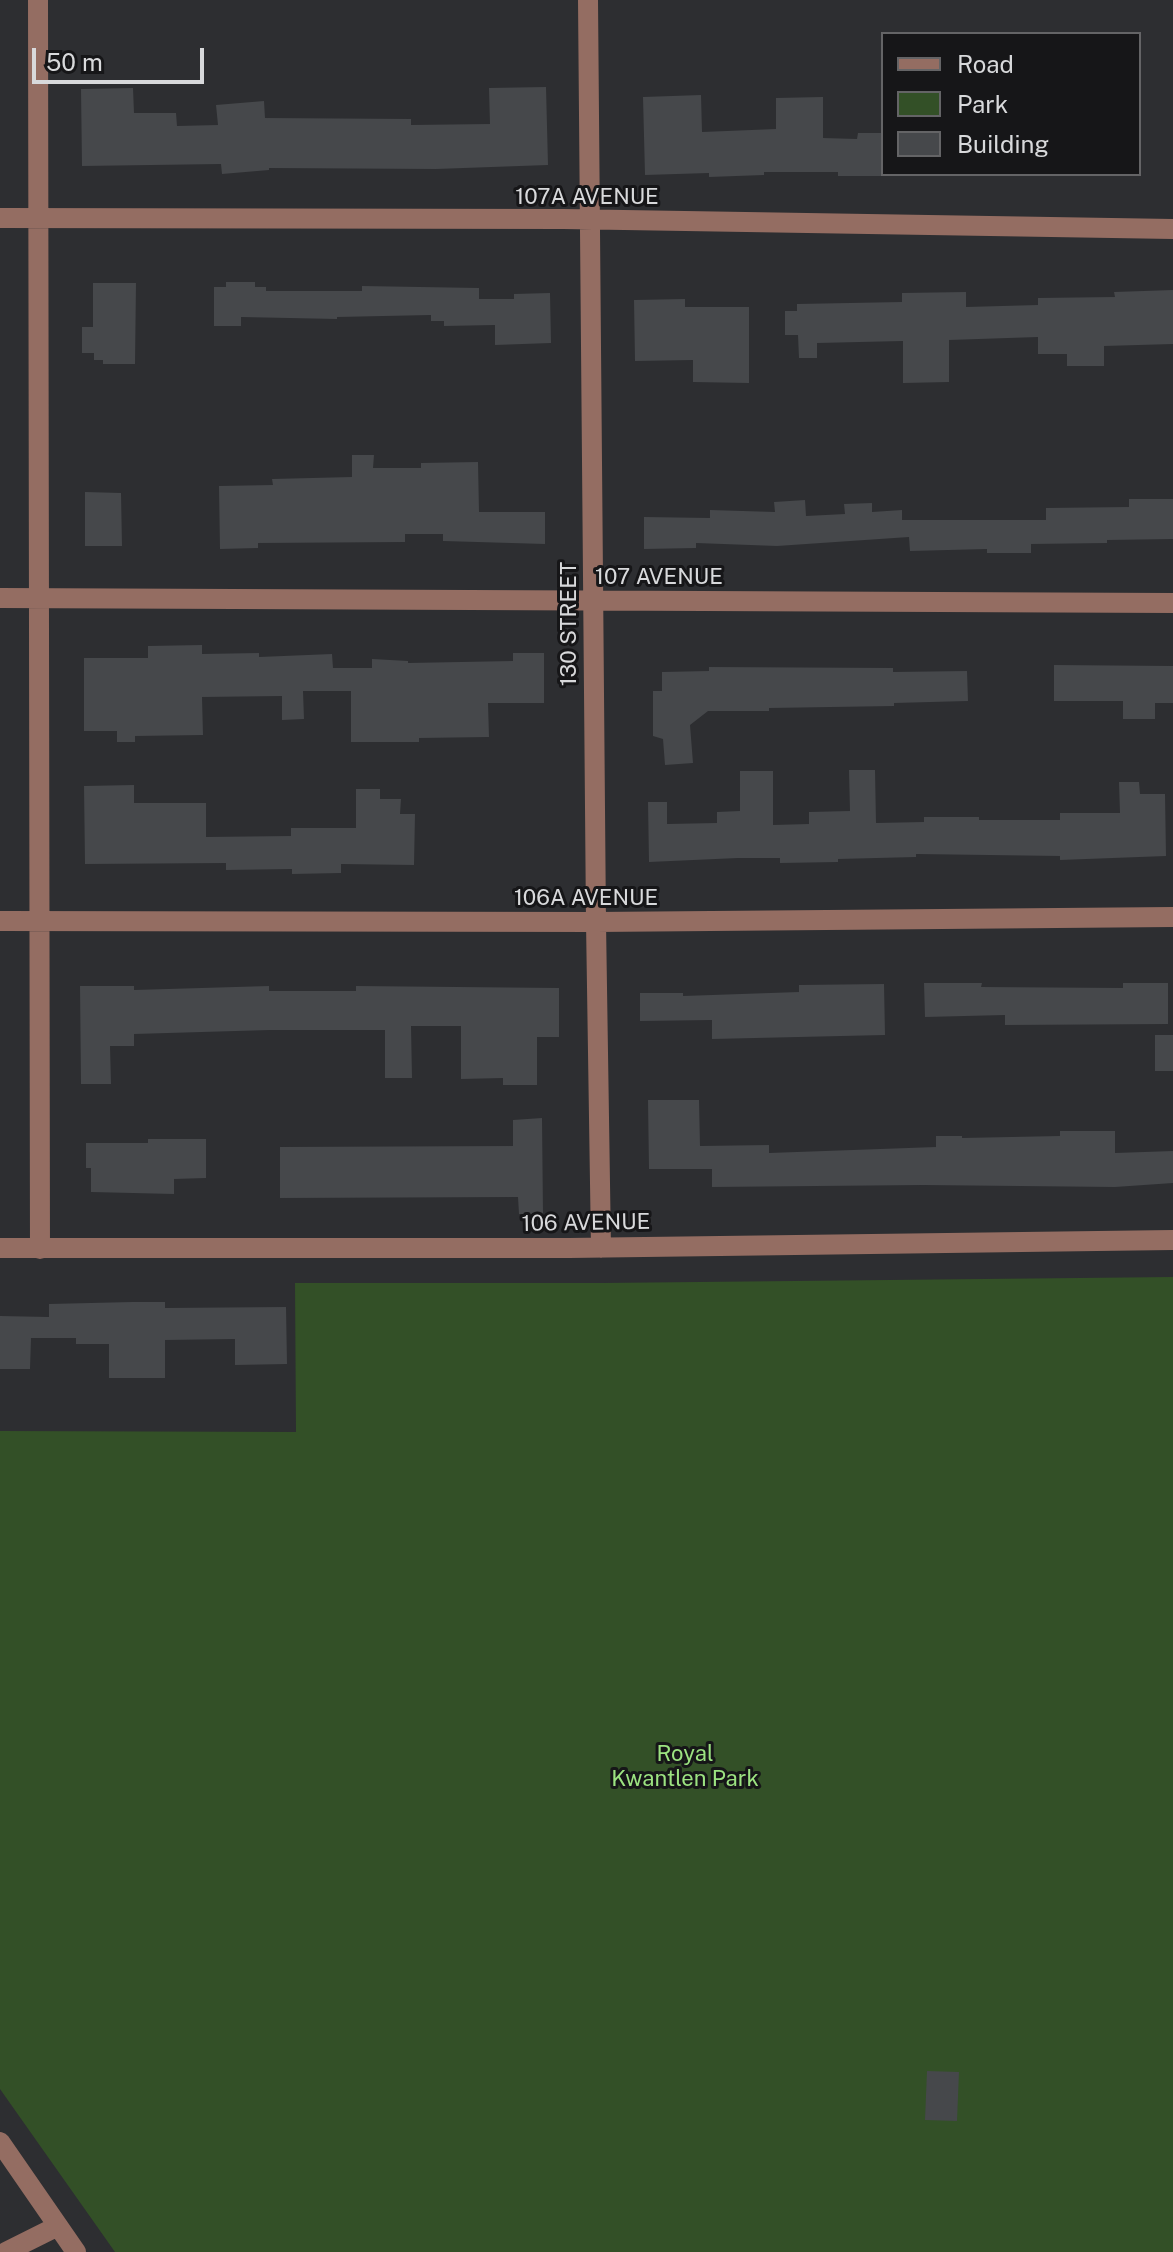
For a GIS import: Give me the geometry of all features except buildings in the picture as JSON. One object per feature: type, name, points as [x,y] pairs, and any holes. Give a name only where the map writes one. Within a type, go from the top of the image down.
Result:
[{"type":"street","points":[[38,0],[40,1249]]},
{"type":"street","name":"130 STREET","points":[[588,0],[601,1248]]},
{"type":"street","name":"107A AVENUE","points":[[0,218],[590,220],[1173,229]]},
{"type":"street","name":"107 AVENUE","points":[[0,598],[1173,603]]},
{"type":"street","name":"106A AVENUE","points":[[0,921],[596,922],[1173,917]]},
{"type":"street","name":"106 AVENUE","points":[[0,1248],[601,1248],[1173,1240]]},
{"type":"street","points":[[0,2142],[76,2252]]},
{"type":"street","points":[[6,2252],[58,2226]]},
{"type":"green space","name":"Royal Kwantlen Park","points":[[1173,1277],[1173,2252],[115,2252],[0,2089],[0,1431],[296,1432],[295,1283]]}]
